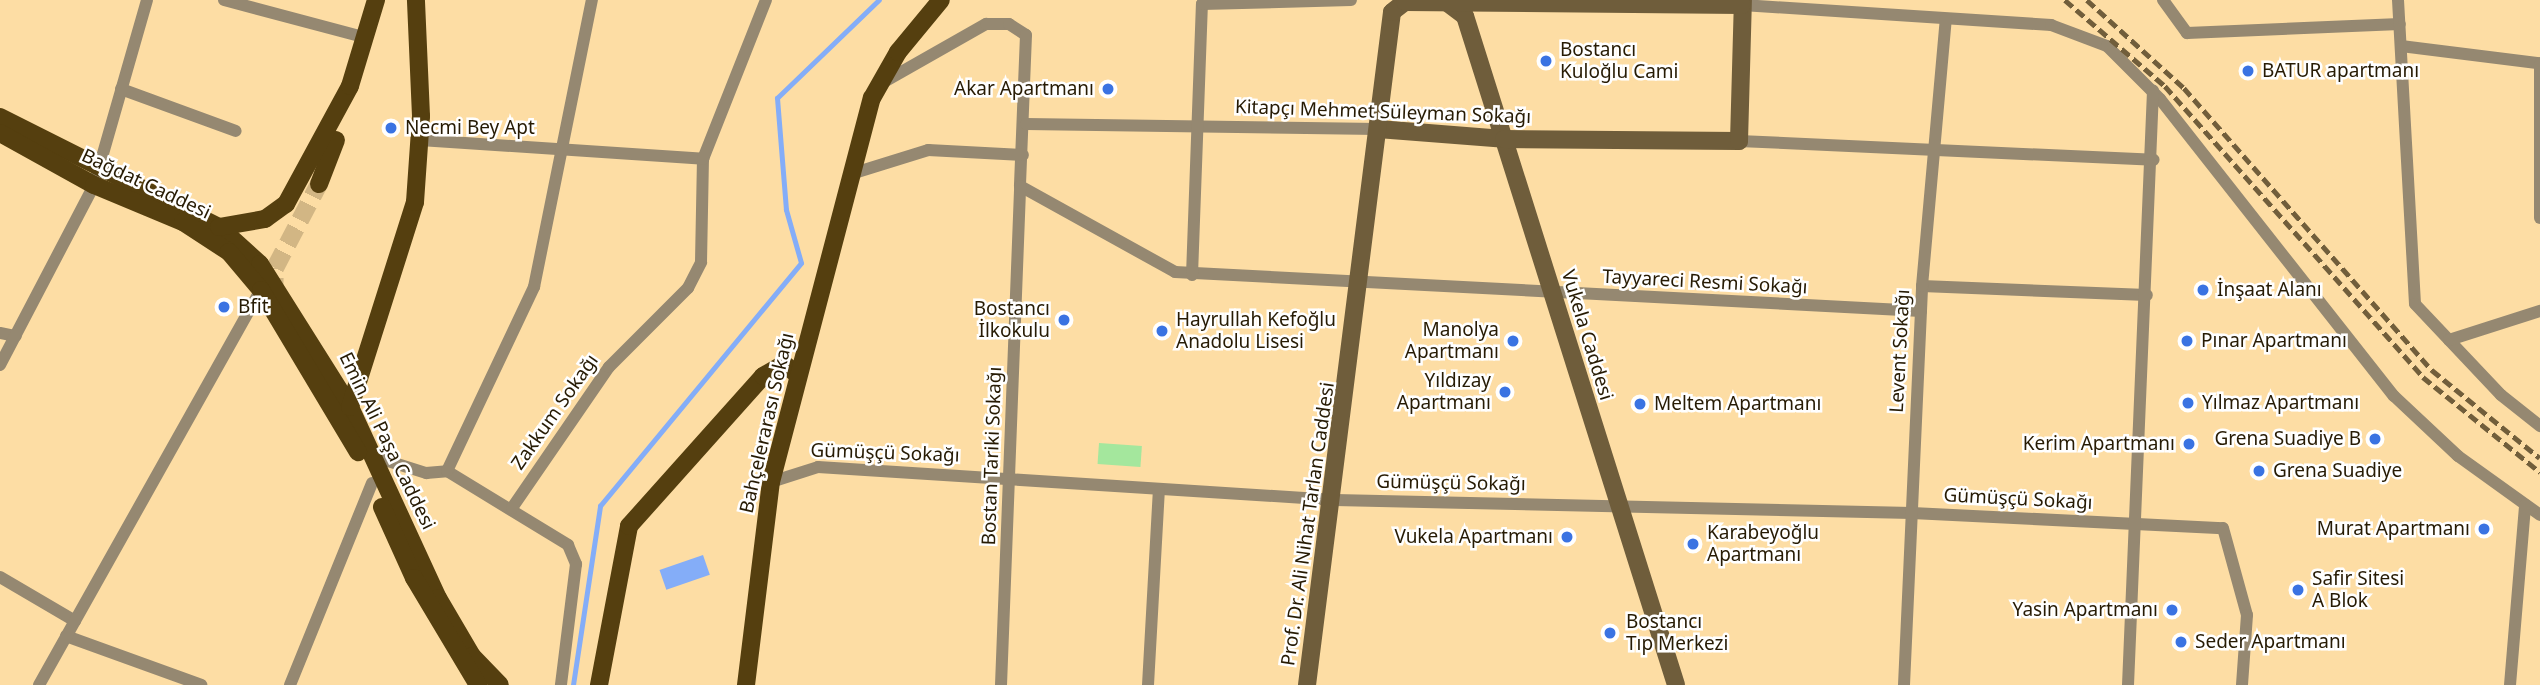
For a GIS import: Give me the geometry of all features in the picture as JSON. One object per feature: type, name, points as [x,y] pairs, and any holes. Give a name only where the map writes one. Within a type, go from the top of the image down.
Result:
[{"type":"main road","points":[[319,184],[367,38],[376,0]]},
{"type":"main road","points":[[350,407],[395,279],[415,202],[420,140],[416,0]]},
{"type":"main road","name":"Bahçelerarası Sokağı","points":[[746,685],[771,482],[851,174],[878,85],[941,0]]},
{"type":"main road","name":"Prof. Dr. Ali Nihat Tarlan Caddesi","points":[[1307,685],[1335,500],[1392,12],[1405,2],[1743,3]]},
{"type":"main road","points":[[1739,141],[1743,3]]},
{"type":"main road","name":"Vukela Caddesi","points":[[1449,4],[1465,16],[1676,685]]},
{"type":"main road","points":[[219,227],[265,219],[286,204],[350,86]]},
{"type":"main road","name":"Bağdat Caddesi","points":[[0,117],[96,177],[214,240],[261,290]]},
{"type":"main road","name":"Kitapçı Mehmet Süleyman Sokağı","points":[[1378,129],[1504,139],[1739,141]]},
{"type":"main road","name":"Bağdat Caddesi","points":[[0,133],[96,177],[219,227]]},
{"type":"main road","name":"Emin Ali Paşa Caddesi","points":[[219,227],[280,289],[350,407],[438,598],[472,656],[499,685]]},
{"type":"main road","name":"Emin Ali Paşa Caddesi","points":[[261,290],[352,437],[414,578],[478,685]]},
{"type":"main road","points":[[287,318],[352,437]]},
{"type":"main road","points":[[599,685],[629,526],[763,376],[784,364],[797,374]]},
{"type":"main road","points":[[754,614],[758,685]]},
{"type":"street","points":[[0,365],[96,177],[147,0]]},
{"type":"street","points":[[224,0],[367,38]]},
{"type":"street","points":[[447,471],[534,287],[593,0]]},
{"type":"street","name":"Zakkum Sokağı","points":[[512,508],[609,367],[688,288],[701,262],[703,159],[766,0]]},
{"type":"street","points":[[1192,275],[1202,5],[1351,0]]},
{"type":"street","points":[[2163,0],[2187,33],[2400,24]]},
{"type":"street","points":[[2398,0],[2415,304],[2449,341],[2540,426]]},
{"type":"street","points":[[1743,3],[2051,25],[2091,36],[2154,91],[2394,396],[2458,456],[2540,515]]},
{"type":"street","name":"Levent Sokağı","points":[[1904,685],[1922,286],[1946,19]]},
{"type":"street","name":"Bostan Tariki Sokağı","points":[[878,85],[943,44],[986,24],[1009,24],[1026,35],[1026,124],[1020,186],[1001,685]]},
{"type":"street","points":[[2401,46],[2538,63],[2540,218]]},
{"type":"street","points":[[121,89],[236,131]]},
{"type":"street","points":[[2128,685],[2154,160],[2154,91]]},
{"type":"street","name":"Kitapçı Mehmet Süleyman Sokağı","points":[[1026,124],[1378,129]]},
{"type":"street","points":[[420,140],[561,147],[703,159]]},
{"type":"street","points":[[1739,141],[2154,160]]},
{"type":"street","points":[[851,174],[928,150],[1023,155]]},
{"type":"street","name":"Tayyareci Resmi Sokağı","points":[[1020,186],[1175,272],[1192,275],[1361,280],[1553,293],[1921,311]]},
{"type":"street","points":[[1922,286],[2147,295]]},
{"type":"street","points":[[39,685],[261,290]]},
{"type":"street","points":[[2449,341],[2540,311]]},
{"type":"street","points":[[0,333],[16,336]]},
{"type":"street","points":[[372,456],[426,473],[447,471],[512,508],[568,545],[576,564],[561,685]]},
{"type":"street","name":"Gümüşçü Sokağı","points":[[771,482],[818,467],[1011,477],[1159,490],[1335,500],[1912,513],[2223,528],[2247,615],[2242,685]]},
{"type":"street","points":[[290,685],[372,483]]},
{"type":"street","points":[[1148,685],[1159,490]]},
{"type":"street","points":[[2510,685],[2525,505]]},
{"type":"street","points":[[0,577],[75,621]]},
{"type":"street","points":[[66,636],[201,685]]},
{"type":"green space","points":[[1099,443],[1142,446],[1140,467],[1098,464]]},
{"type":"water","points":[[703,555],[710,575],[666,590],[660,570]]},
{"type":"waterway","points":[[573,685],[600,506],[801,263],[786,210],[777,98],[879,0]]},
{"type":"tunnel","points":[[274,296],[275,268],[319,184]]},
{"type":"railway","points":[[2065,0],[2165,86],[2423,377],[2540,472]]},
{"type":"railway","points":[[2087,0],[2184,88],[2432,370],[2540,458]]},
{"type":"place","name":"Bostancı Kuloğlu Cami","points":[[1546,61]]},
{"type":"place","name":"BATUR apartmanı","points":[[2248,71]]},
{"type":"place","name":"Akar Apartmanı","points":[[1108,89]]},
{"type":"place","name":"Necmi Bey Apt","points":[[391,128]]},
{"type":"place","name":"İnşaat Alanı","points":[[2203,290]]},
{"type":"place","name":"Bfit","points":[[224,307]]},
{"type":"place","name":"Bostancı İlkokulu","points":[[1064,320]]},
{"type":"place","name":"Hayrullah Kefoğlu Anadolu Lisesi","points":[[1162,331]]},
{"type":"place","name":"Manolya Apartmanı","points":[[1513,341]]},
{"type":"place","name":"Pınar Apartmanı","points":[[2187,341]]},
{"type":"place","name":"Yıldızay Apartmanı","points":[[1505,392]]},
{"type":"place","name":"Yılmaz Apartmanı","points":[[2188,403]]},
{"type":"place","name":"Meltem Apartmanı","points":[[1640,404]]},
{"type":"place","name":"Grena Suadiye B","points":[[2375,439]]},
{"type":"place","name":"Kerim Apartmanı","points":[[2189,444]]},
{"type":"place","name":"Grena Suadiye","points":[[2259,471]]},
{"type":"place","name":"Murat Apartmanı","points":[[2484,529]]},
{"type":"place","name":"Vukela Apartmanı","points":[[1567,537]]},
{"type":"place","name":"Karabeyoğlu Apartmanı","points":[[1693,544]]},
{"type":"place","name":"Safir Sitesi A Blok","points":[[2298,590]]},
{"type":"place","name":"Yasin Apartmanı","points":[[2172,610]]},
{"type":"place","name":"Bostancı Tıp Merkezi","points":[[1610,633]]},
{"type":"place","name":"Seder Apartmanı","points":[[2181,642]]}]
